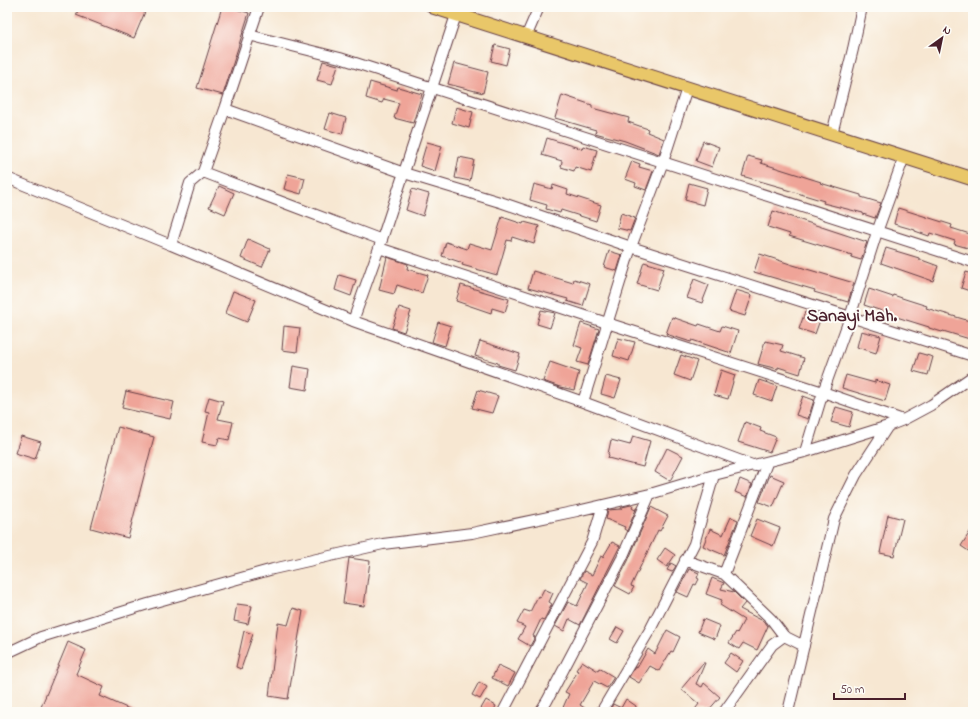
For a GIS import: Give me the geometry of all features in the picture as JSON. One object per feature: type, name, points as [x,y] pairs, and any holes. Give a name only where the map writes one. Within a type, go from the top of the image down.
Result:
[{"type":"main road","points":[[433,7],[973,179]]},
{"type":"street","points":[[171,245],[190,183],[203,172],[259,7]]},
{"type":"street","points":[[526,37],[539,7]]},
{"type":"street","points":[[832,134],[862,7]]},
{"type":"street","points":[[353,321],[404,173],[456,14]]},
{"type":"street","points":[[249,35],[340,58],[973,262]]},
{"type":"street","points":[[583,402],[631,247],[663,162],[687,88]]},
{"type":"street","points":[[225,109],[404,173],[503,203],[631,247],[973,356]]},
{"type":"street","points":[[804,452],[877,232],[904,157]]},
{"type":"street","points":[[203,172],[380,244],[607,323],[823,392],[903,420]]},
{"type":"street","points":[[7,178],[353,321],[583,402],[755,466]]},
{"type":"street","points":[[7,653],[41,637],[148,604],[273,569],[383,544],[472,533],[603,505],[650,494],[714,475],[767,463],[903,420],[931,405],[973,376]]},
{"type":"street","points":[[788,712],[834,519],[856,475],[888,426]]},
{"type":"street","points":[[724,574],[767,463]]},
{"type":"street","points":[[601,712],[650,628],[694,544],[714,475]]},
{"type":"street","points":[[540,712],[622,558],[650,494]]},
{"type":"street","points":[[503,712],[592,542],[603,505]]},
{"type":"street","points":[[685,560],[724,574],[771,619],[784,636],[804,646]]},
{"type":"street","points":[[724,712],[772,645],[784,636]]},
{"type":"building","points":[[80,7],[147,7],[134,38],[76,15]]},
{"type":"building","points":[[222,7],[229,7],[249,13],[223,95],[197,88]]},
{"type":"building","points":[[495,45],[510,49],[506,65],[491,61]]},
{"type":"building","points":[[323,61],[338,65],[332,84],[317,80]]},
{"type":"building","points":[[454,63],[488,72],[483,93],[448,84]]},
{"type":"building","points":[[370,82],[397,90],[398,87],[422,94],[413,123],[394,118],[399,103],[384,99],[382,103],[366,98]]},
{"type":"building","points":[[562,95],[592,105],[592,108],[629,118],[628,122],[648,129],[647,132],[664,139],[659,154],[625,141],[595,133],[596,130],[555,118]]},
{"type":"building","points":[[456,107],[473,112],[469,128],[452,123]]},
{"type":"building","points":[[330,113],[346,118],[342,134],[325,129]]},
{"type":"building","points":[[547,138],[582,149],[583,146],[597,150],[591,172],[575,167],[574,171],[561,167],[562,161],[542,155]]},
{"type":"building","points":[[703,141],[719,147],[712,167],[696,161]]},
{"type":"building","points":[[427,142],[442,146],[435,171],[420,166]]},
{"type":"building","points":[[748,156],[762,160],[761,163],[861,195],[861,197],[881,203],[875,218],[863,213],[823,203],[824,201],[742,176]]},
{"type":"building","points":[[459,157],[474,160],[470,181],[455,178]]},
{"type":"building","points":[[632,161],[640,164],[639,167],[653,171],[646,190],[635,186],[636,183],[625,179]]},
{"type":"building","points":[[288,174],[305,178],[301,194],[284,189]]},
{"type":"building","points":[[689,183],[707,188],[703,205],[685,200]]},
{"type":"building","points":[[534,184],[552,189],[553,185],[568,190],[567,194],[601,205],[596,221],[561,210],[560,213],[546,209],[547,205],[530,200]]},
{"type":"building","points":[[219,186],[234,193],[225,214],[209,207]]},
{"type":"building","points":[[412,189],[429,194],[423,216],[406,210]]},
{"type":"building","points":[[898,208],[952,225],[951,228],[973,235],[968,248],[954,244],[955,241],[930,233],[929,236],[894,224]]},
{"type":"building","points":[[773,211],[867,242],[861,260],[851,257],[852,255],[789,236],[790,234],[768,227]]},
{"type":"building","points":[[621,213],[635,218],[630,231],[617,228]]},
{"type":"building","points":[[502,217],[523,224],[524,222],[539,226],[534,244],[512,237],[511,241],[507,240],[497,275],[462,265],[463,263],[442,256],[446,242],[467,249],[469,243],[492,250]]},
{"type":"building","points":[[248,239],[270,249],[262,267],[241,258]]},
{"type":"building","points":[[886,248],[919,258],[938,266],[933,281],[881,263]]},
{"type":"building","points":[[609,251],[622,255],[617,271],[604,267]]},
{"type":"building","points":[[760,254],[854,283],[848,302],[814,292],[815,290],[754,272]]},
{"type":"building","points":[[387,257],[408,264],[407,269],[428,275],[422,293],[397,285],[394,294],[379,290]]},
{"type":"building","points":[[644,262],[664,268],[657,290],[637,284]]},
{"type":"building","points":[[533,271],[573,283],[574,279],[590,284],[583,306],[567,301],[568,299],[528,288]]},
{"type":"building","points":[[966,272],[973,274],[973,292],[961,288]]},
{"type":"building","points":[[339,275],[356,280],[351,296],[335,290]]},
{"type":"building","points":[[694,279],[709,285],[702,303],[687,298]]},
{"type":"building","points":[[461,285],[509,299],[505,312],[492,308],[491,313],[456,301]]},
{"type":"building","points":[[869,289],[893,297],[893,295],[927,306],[926,308],[973,322],[973,340],[929,328],[864,305]]},
{"type":"building","points":[[736,290],[752,295],[745,316],[729,311]]},
{"type":"building","points":[[233,291],[256,300],[247,322],[225,313]]},
{"type":"building","points":[[399,307],[411,311],[404,332],[392,328]]},
{"type":"building","points":[[541,310],[555,313],[550,328],[537,324]]},
{"type":"building","points":[[805,312],[821,317],[815,334],[799,329]]},
{"type":"building","points":[[672,317],[698,326],[699,324],[720,331],[722,326],[738,331],[731,353],[692,340],[691,342],[666,334]]},
{"type":"building","points":[[438,322],[451,326],[445,346],[432,342]]},
{"type":"building","points":[[581,323],[599,329],[588,365],[577,362],[582,348],[574,345]]},
{"type":"building","points":[[284,326],[300,328],[297,352],[282,350]]},
{"type":"building","points":[[861,331],[881,336],[876,353],[857,347]]},
{"type":"building","points":[[618,338],[635,342],[629,361],[613,356]]},
{"type":"building","points":[[480,341],[520,354],[515,370],[475,356]]},
{"type":"building","points":[[765,341],[783,345],[781,351],[804,358],[800,374],[778,367],[778,369],[758,364]]},
{"type":"building","points":[[919,353],[933,357],[928,375],[913,371]]},
{"type":"building","points":[[681,355],[697,361],[690,381],[674,375]]},
{"type":"building","points":[[550,362],[579,372],[574,390],[543,381]]},
{"type":"building","points":[[293,366],[310,369],[307,390],[290,387]]},
{"type":"building","points":[[721,370],[735,375],[728,399],[714,395]]},
{"type":"building","points":[[846,375],[875,383],[875,380],[890,385],[885,401],[842,388]]},
{"type":"building","points":[[606,376],[621,380],[615,398],[601,394]]},
{"type":"building","points":[[759,380],[777,386],[772,401],[754,395]]},
{"type":"building","points":[[478,390],[498,396],[492,413],[472,408]]},
{"type":"building","points":[[126,391],[174,402],[170,419],[122,408]]},
{"type":"building","points":[[803,396],[814,400],[808,419],[796,415]]},
{"type":"building","points":[[209,397],[223,401],[218,419],[233,422],[229,440],[219,438],[217,445],[202,442],[209,412],[205,411]]},
{"type":"building","points":[[836,407],[853,412],[849,427],[831,422]]},
{"type":"building","points":[[745,422],[761,428],[760,431],[776,437],[770,452],[738,442]]},
{"type":"building","points":[[118,427],[154,437],[128,538],[91,528]]},
{"type":"building","points":[[21,436],[41,442],[35,459],[15,453]]},
{"type":"building","points":[[633,436],[650,441],[643,467],[608,458],[611,440],[630,445]]},
{"type":"building","points":[[667,448],[683,456],[670,481],[655,472]]},
{"type":"building","points":[[770,475],[784,481],[773,507],[759,502]]},
{"type":"building","points":[[740,479],[752,484],[747,497],[735,492]]},
{"type":"building","points":[[631,505],[635,510],[637,507],[627,531],[624,529],[625,527],[606,519],[608,510],[621,509],[622,507]]},
{"type":"building","points":[[651,507],[668,516],[660,531],[658,530],[631,586],[634,587],[630,594],[615,586],[628,561]]},
{"type":"building","points":[[888,515],[903,519],[894,556],[880,553]]},
{"type":"building","points":[[731,517],[738,520],[724,555],[703,546],[710,529],[723,535]]},
{"type":"building","points":[[757,519],[780,528],[773,546],[750,536]]},
{"type":"building","points":[[973,527],[973,548],[970,552],[961,546]]},
{"type":"building","points":[[612,542],[620,546],[580,625],[569,619],[564,631],[555,626],[568,602],[577,606],[588,583],[580,579],[584,571],[592,575],[601,556],[603,557]]},
{"type":"building","points":[[665,548],[675,555],[667,567],[657,560]]},
{"type":"building","points":[[349,558],[370,561],[364,606],[343,603]]},
{"type":"building","points":[[671,563],[676,566],[672,572],[667,570]]},
{"type":"building","points":[[689,569],[699,573],[697,578],[699,579],[696,585],[694,584],[688,597],[677,592]]},
{"type":"building","points":[[712,578],[724,583],[721,589],[734,592],[745,603],[740,609],[765,622],[768,626],[757,650],[743,643],[739,649],[729,643],[736,632],[737,633],[744,620],[720,605],[722,600],[706,594]]},
{"type":"building","points":[[544,589],[553,593],[549,602],[552,604],[544,620],[541,619],[533,636],[535,637],[530,646],[518,639],[525,627],[517,623],[524,610],[530,612],[538,596],[540,597]]},
{"type":"building","points":[[237,604],[252,606],[248,624],[234,621]]},
{"type":"building","points":[[293,608],[303,611],[288,699],[269,696],[278,623],[288,625]]},
{"type":"building","points":[[703,619],[720,626],[715,639],[698,632]]},
{"type":"building","points":[[617,627],[624,631],[617,643],[610,639]]},
{"type":"building","points":[[667,630],[680,637],[673,652],[671,651],[659,671],[650,666],[639,683],[629,677],[635,667],[637,668],[648,649],[655,654]]},
{"type":"building","points":[[244,631],[253,634],[241,669],[236,667]]},
{"type":"building","points":[[68,642],[86,650],[76,674],[104,687],[100,696],[136,712],[39,712]]},
{"type":"building","points":[[731,653],[743,661],[736,672],[724,663]]},
{"type":"building","points":[[582,661],[598,671],[599,668],[614,677],[607,688],[594,681],[580,705],[591,712],[561,712],[569,694],[565,692],[578,671],[576,670]]},
{"type":"building","points":[[703,663],[705,663],[696,684],[702,687],[704,683],[720,697],[707,712],[693,712],[699,704],[681,689]]},
{"type":"building","points":[[498,665],[515,673],[508,686],[492,678]]},
{"type":"building","points":[[479,682],[487,687],[480,699],[472,695]]},
{"type":"building","points":[[626,699],[636,706],[635,712],[609,712],[613,704],[621,708]]},
{"type":"building","points":[[486,700],[496,706],[493,712],[479,712]]},
{"type":"district","name":"Sanayi Mah.","points":[[852,315]]}]
